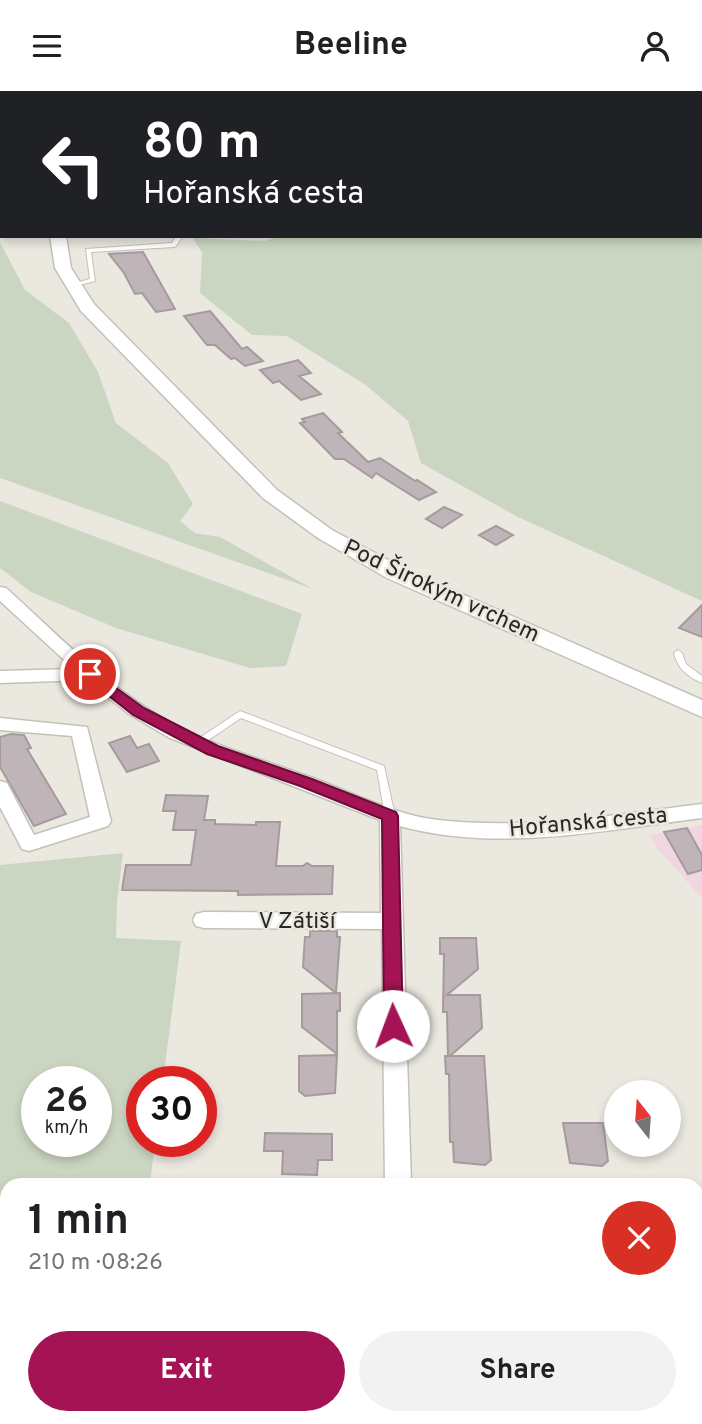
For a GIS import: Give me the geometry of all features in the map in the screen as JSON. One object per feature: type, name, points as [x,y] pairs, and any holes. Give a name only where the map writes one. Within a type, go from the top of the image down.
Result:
[{"type":"street","name":"Pod Širokým vrchem","points":[[58,238],[63,268],[86,307],[270,494],[325,534],[395,573],[702,709]]},
{"type":"street","name":"Hořanská cesta","points":[[0,592],[90,674],[138,712],[198,743],[390,816],[437,827],[536,829],[702,811]]},
{"type":"street","points":[[0,677],[90,674]]},
{"type":"street","points":[[0,724],[80,731],[101,821],[30,845],[0,788]]},
{"type":"street","points":[[390,816],[398,1178]]},
{"type":"street","name":"V Zátiší","points":[[204,919],[391,921]]},
{"type":"lane","points":[[71,285],[93,280],[88,250],[174,245],[178,238]]},
{"type":"lane","points":[[678,653],[678,660],[688,672],[702,680]]},
{"type":"lane","points":[[198,743],[240,714],[381,768],[390,816]]},
{"type":"shaded area","points":[[702,825],[702,898],[657,848],[650,835]]},
{"type":"green space","points":[[193,238],[265,241],[275,238],[702,238],[702,601],[518,517],[421,463],[408,421],[366,385],[287,336],[252,335],[200,293],[202,253]]},
{"type":"green space","points":[[0,242],[25,290],[69,323],[98,372],[116,423],[168,463],[193,504],[180,521],[195,533],[220,537],[313,589],[0,478]]},
{"type":"green space","points":[[0,501],[302,614],[286,666],[250,668],[116,628],[31,592],[0,568]]},
{"type":"green space","points":[[123,853],[116,938],[181,941],[165,1066],[126,1066],[126,1157],[153,1157],[151,1178],[0,1178],[0,865]]},
{"type":"building","points":[[143,252],[175,309],[156,312],[142,293],[135,294],[124,273],[109,254]]},
{"type":"building","points":[[210,311],[242,349],[247,347],[263,361],[245,366],[235,358],[231,359],[215,345],[207,345],[184,316]]},
{"type":"building","points":[[298,360],[311,373],[299,376],[321,394],[301,400],[279,381],[273,383],[260,370]]},
{"type":"building","points":[[323,413],[342,432],[338,433],[368,462],[380,458],[436,492],[419,500],[376,473],[372,478],[344,459],[335,459],[300,423],[305,422],[302,419]]},
{"type":"building","points":[[444,507],[462,515],[442,528],[426,519]]},
{"type":"building","points":[[496,526],[513,535],[496,545],[479,535]]},
{"type":"building","points":[[702,605],[702,637],[679,628]]},
{"type":"building","points":[[24,735],[31,748],[27,749],[66,814],[34,826],[0,767],[0,737]]},
{"type":"building","points":[[130,736],[137,748],[149,744],[159,761],[127,772],[109,743]]},
{"type":"building","points":[[166,795],[208,796],[204,820],[215,820],[215,824],[256,825],[256,822],[280,822],[276,866],[303,866],[307,863],[312,866],[333,866],[332,894],[238,895],[238,891],[122,890],[126,865],[191,865],[196,830],[173,830],[176,811],[163,811]]},
{"type":"building","points":[[687,828],[702,855],[702,870],[688,874],[664,832]]},
{"type":"building","points":[[310,931],[337,931],[337,937],[340,937],[336,993],[303,967],[305,937],[310,937]]},
{"type":"building","points":[[440,938],[476,938],[478,969],[447,995],[480,995],[482,1028],[450,1056],[484,1056],[491,1160],[485,1165],[454,1162],[453,1142],[450,1142],[449,1074],[446,1074],[445,1056],[448,1056],[447,1012],[443,1012],[444,954],[440,954]]},
{"type":"building","points":[[340,993],[340,1011],[337,1011],[337,1054],[302,1027],[302,994]]},
{"type":"building","points":[[337,1055],[335,1093],[305,1096],[299,1091],[299,1056]]},
{"type":"building","points":[[563,1123],[603,1123],[604,1157],[607,1157],[608,1161],[602,1166],[570,1163]]},
{"type":"building","points":[[265,1133],[332,1134],[332,1160],[318,1160],[317,1175],[282,1174],[283,1151],[264,1151]]},
{"type":"route","points":[[90,674],[138,712],[212,750],[306,782],[390,816],[393,1026]]}]
